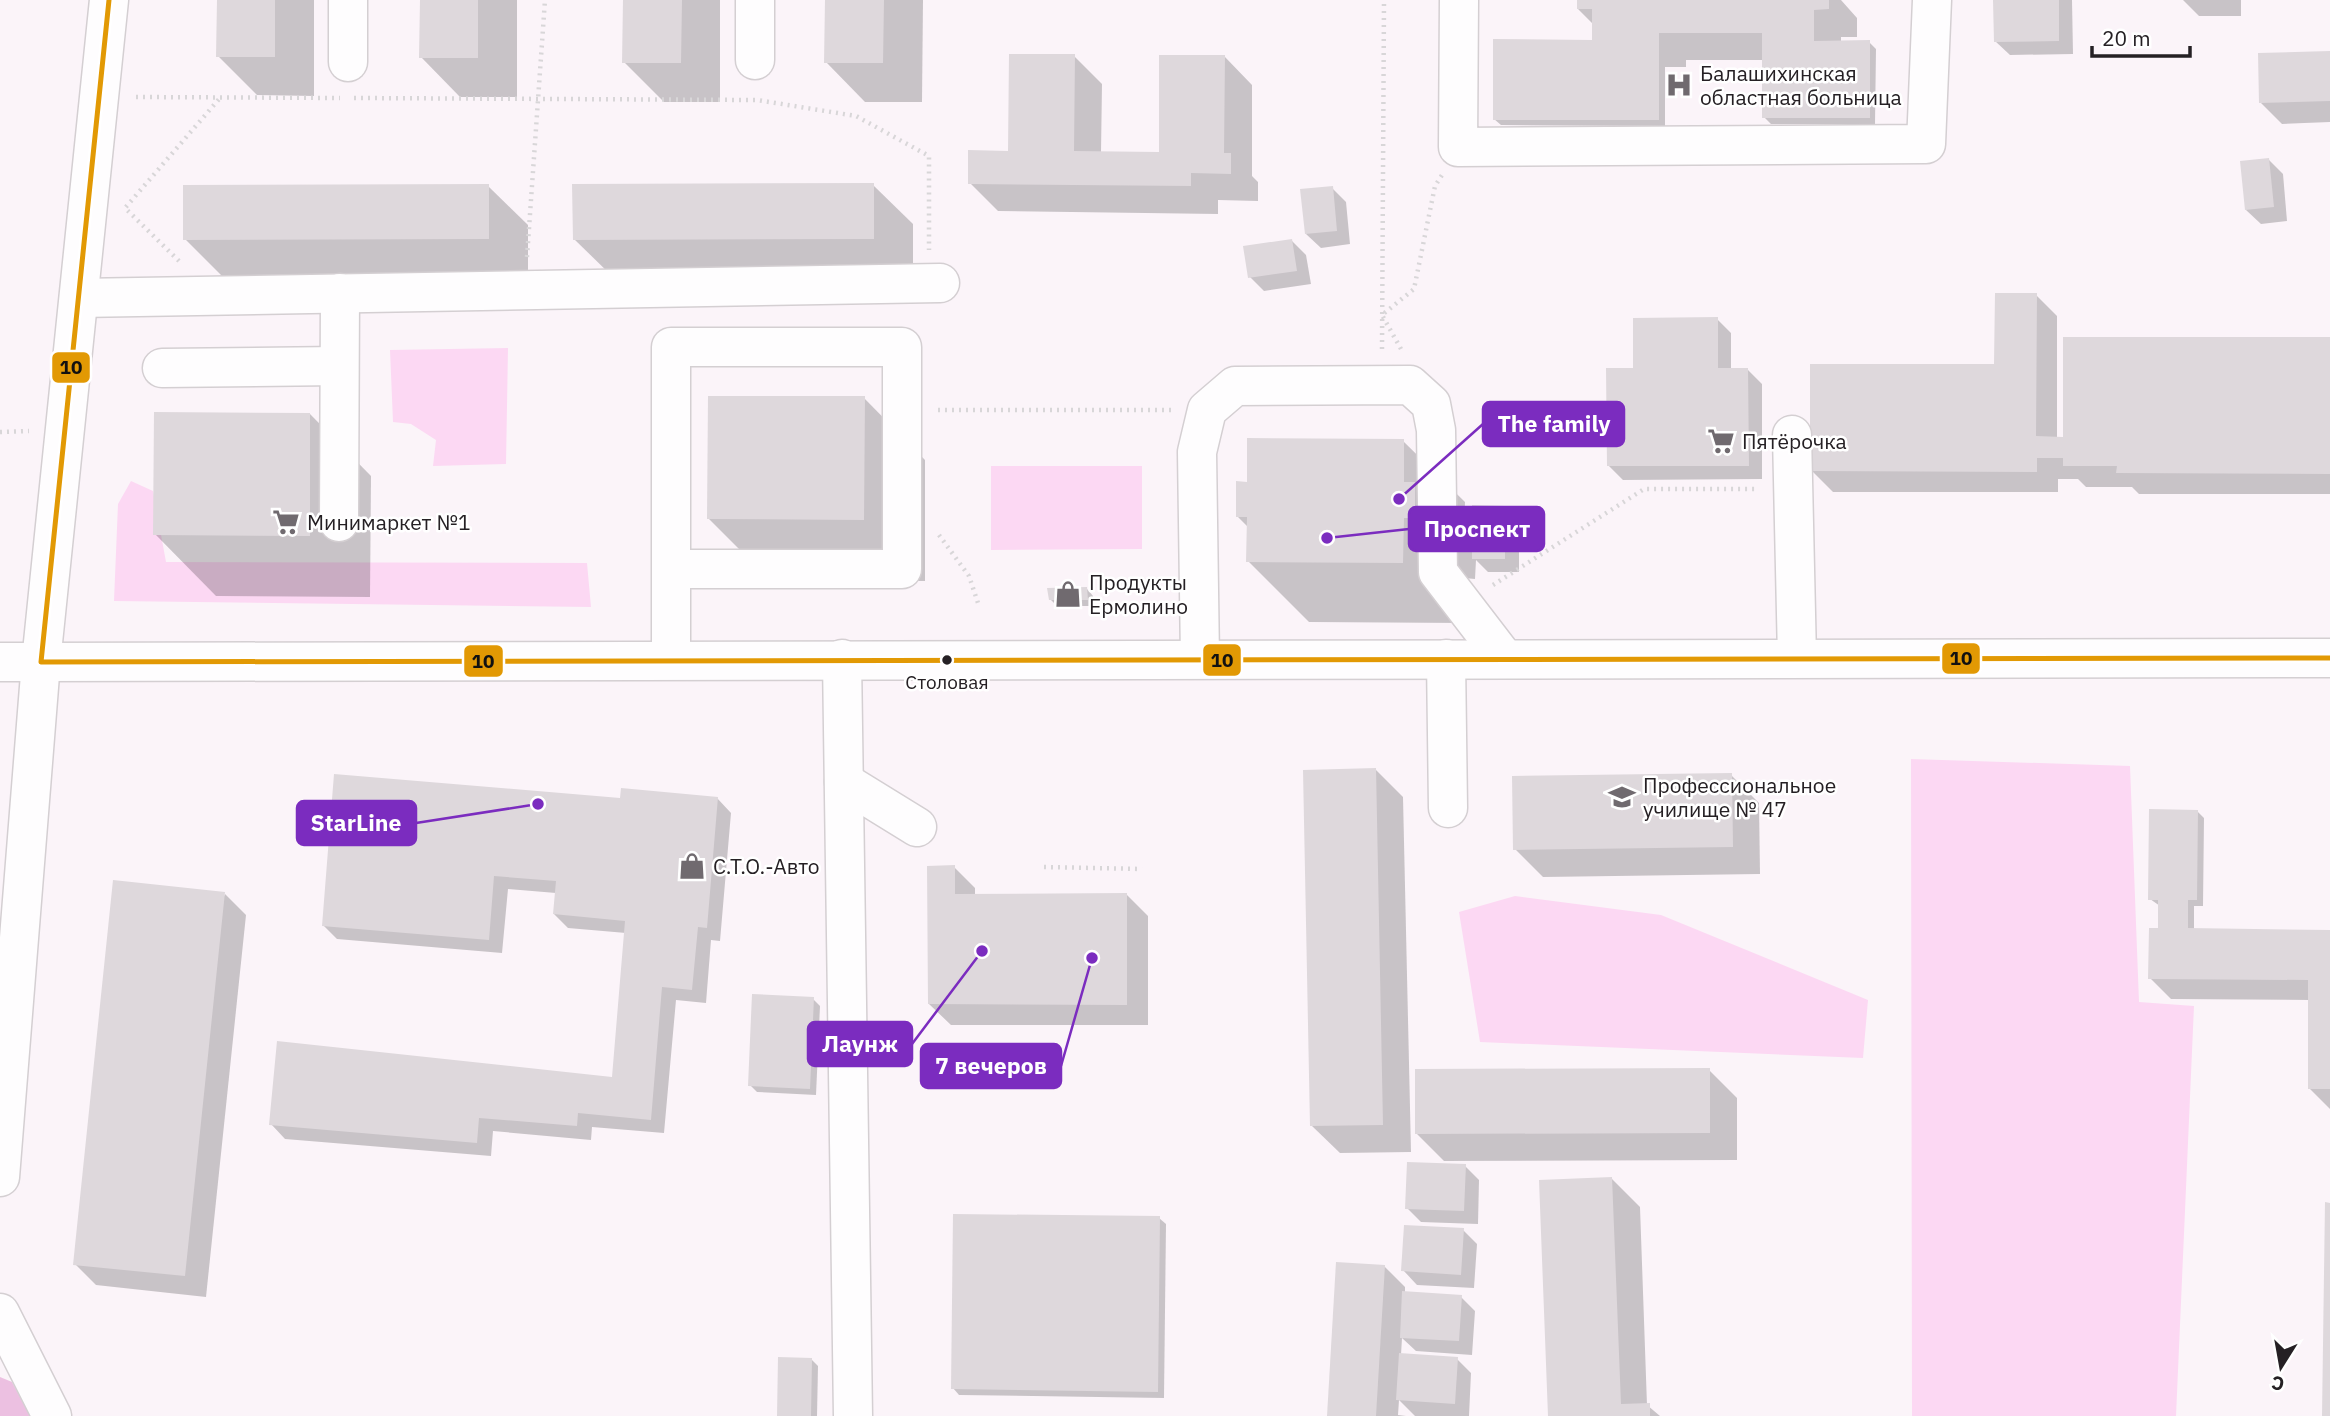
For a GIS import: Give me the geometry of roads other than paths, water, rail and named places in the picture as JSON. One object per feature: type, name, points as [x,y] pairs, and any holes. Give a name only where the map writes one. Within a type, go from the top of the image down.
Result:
[{"type":"main road","points":[[0,1178],[41,662],[109,0]]},
{"type":"main road","points":[[348,0],[350,80]]},
{"type":"main road","points":[[755,0],[755,60]]},
{"type":"main road","points":[[1460,0],[1458,147],[1926,144],[1932,0]]},
{"type":"main road","points":[[79,298],[940,283]]},
{"type":"main road","points":[[339,522],[340,293]]},
{"type":"main road","points":[[671,569],[902,569],[902,347],[671,347],[671,569],[671,659]]},
{"type":"main road","points":[[162,368],[340,366]]},
{"type":"main road","points":[[1200,659],[1197,452],[1207,410],[1235,386],[1382,385],[1410,385],[1431,404],[1436,430],[1438,572],[1504,658]]},
{"type":"main road","points":[[1792,435],[1797,658]]},
{"type":"main road","points":[[0,662],[2330,658]]},
{"type":"main road","points":[[1446,659],[1448,808]]},
{"type":"main road","points":[[842,660],[853,1416]]},
{"type":"main road","points":[[844,782],[917,827]]},
{"type":"main road","points":[[0,1313],[52,1416]]},
{"type":"place","name":"Балашихинская областная больница","points":[[1679,85]]},
{"type":"place","name":"Пятёрочка","points":[[1721,441]]},
{"type":"place","name":"The family","points":[[1399,499]]},
{"type":"place","name":"Минимаркет №1","points":[[286,522]]},
{"type":"place","name":"Проспект","points":[[1327,538]]},
{"type":"place","name":"Продукты Ермолино","points":[[1068,594]]},
{"type":"place","name":"Столовая","points":[[947,660]]},
{"type":"place","name":"Профессиональное училище № 47","points":[[1622,797]]},
{"type":"place","name":"StarLine","points":[[538,804]]},
{"type":"place","name":"С.Т.О.-Авто","points":[[692,866]]},
{"type":"place","name":"Лаунж","points":[[982,951]]},
{"type":"place","name":"7 вечеров","points":[[1092,958]]}]
